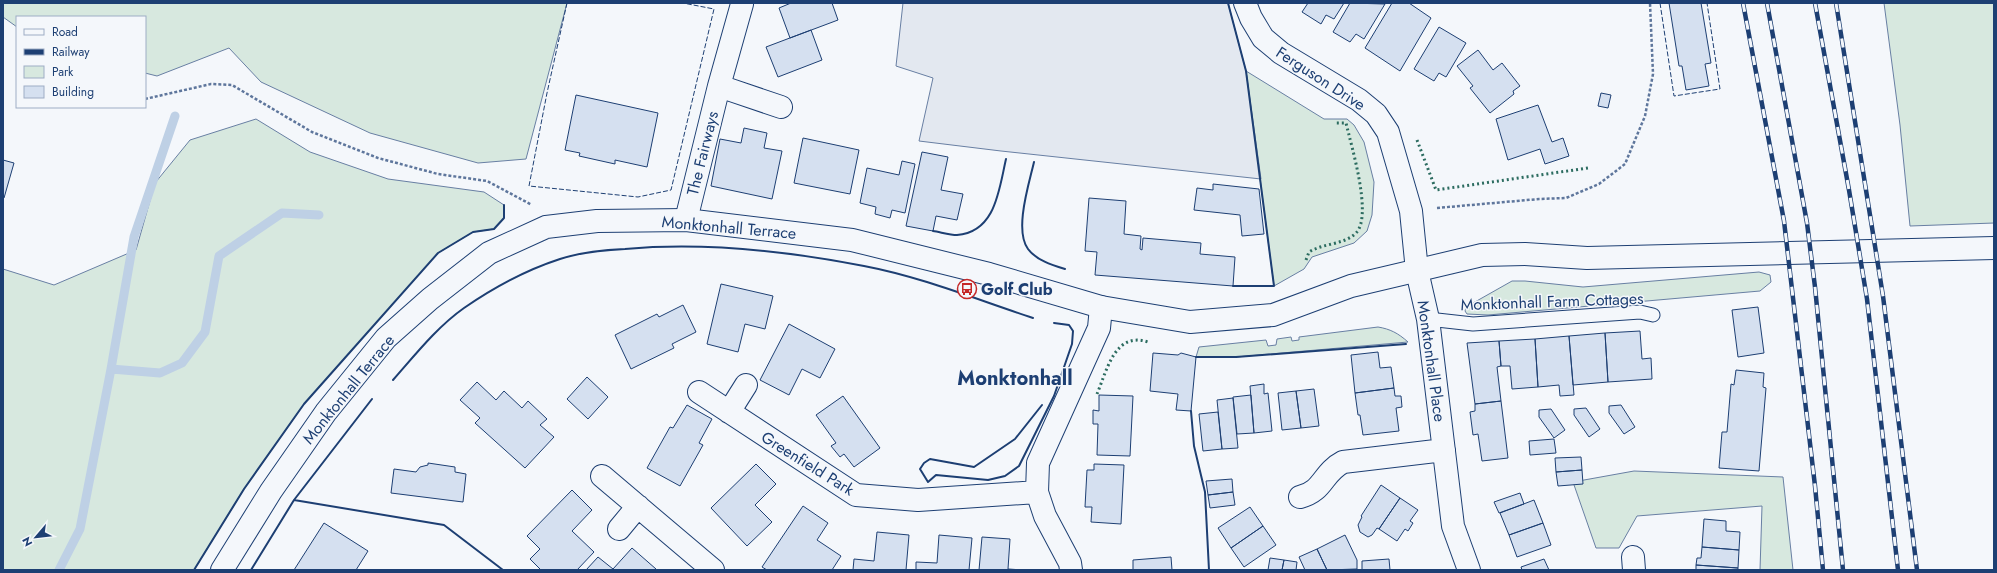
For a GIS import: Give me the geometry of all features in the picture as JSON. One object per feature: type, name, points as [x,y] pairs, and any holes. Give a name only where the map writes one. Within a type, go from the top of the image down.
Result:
[{"type":"street","name":"Ferguson Drive","points":[[1245,3],[1251,18],[1263,38],[1281,53],[1359,100],[1376,114],[1388,132],[1410,211],[1417,271]]},
{"type":"street","name":"The Fairways","points":[[686,220],[719,86],[742,4]]},
{"type":"street","points":[[719,86],[781,107]]},
{"type":"street","name":"Monktonhall Terrace","points":[[222,570],[271,491],[326,412],[386,338],[430,299],[489,253],[546,227],[597,221],[686,220],[852,240],[989,274],[1101,307],[1190,322],[1273,315],[1351,286],[1482,255],[1525,254],[1587,258],[1994,248]]},
{"type":"street","name":"Monktonhall Place","points":[[1417,271],[1428,319],[1453,526],[1469,570]]},
{"type":"street","points":[[1071,570],[1070,563],[1045,516],[1037,492],[1038,463],[1099,328],[1101,307]]},
{"type":"street","points":[[729,412],[746,385]]},
{"type":"street","name":"Greenfield Park","points":[[699,392],[856,495],[918,500],[1037,492]]},
{"type":"street","points":[[1300,497],[1311,494],[1334,467],[1343,462],[1444,450]]},
{"type":"street","points":[[602,476],[713,570]]},
{"type":"street","points":[[619,529],[638,506]]},
{"type":"lane","name":"Monktonhall Farm Cottages","points":[[1428,319],[1473,324],[1640,312],[1653,315]]},
{"type":"path","points":[[1410,211],[1539,199],[1566,198],[1598,184],[1625,164],[1645,116],[1653,74],[1650,3]]},
{"type":"path","points":[[146,98],[173,94],[211,84],[232,85],[312,132],[378,158],[438,174],[487,180],[531,204],[546,227]]},
{"type":"green space","points":[[3,3],[567,3],[526,159],[478,163],[370,133],[261,82],[229,48],[157,76],[146,73],[146,16],[16,16],[16,26],[3,17]]},
{"type":"green space","points":[[1884,3],[1994,3],[1994,223],[1910,226],[1900,125]]},
{"type":"green space","points":[[1246,71],[1324,119],[1347,119],[1354,125],[1364,142],[1374,182],[1372,215],[1367,231],[1354,243],[1312,257],[1304,269],[1274,286]]},
{"type":"green space","points":[[256,119],[310,152],[388,179],[484,192],[504,205],[504,218],[494,229],[473,232],[438,253],[304,404],[244,489],[194,570],[3,570],[3,269],[54,285],[136,250],[155,183],[190,140]]},
{"type":"green space","points":[[1759,272],[1770,275],[1771,282],[1760,291],[1488,315],[1467,314],[1465,311],[1466,307],[1512,281],[1583,287]]},
{"type":"green space","points":[[1378,327],[1394,332],[1408,342],[1236,357],[1196,357],[1199,347],[1266,340],[1268,346],[1276,345],[1277,339],[1291,337],[1292,341],[1299,340],[1299,337]]},
{"type":"green space","points":[[1634,471],[1783,477],[1793,570],[1760,570],[1762,506],[1637,516],[1619,548],[1596,548],[1573,482]]},
{"type":"shaded area","points":[[903,3],[1228,3],[1246,71],[1261,179],[919,141],[933,78],[896,66]]},
{"type":"building","points":[[791,3],[832,3],[838,20],[790,38],[779,8]]},
{"type":"building","points":[[1308,3],[1344,3],[1334,19],[1326,15],[1321,24],[1302,12]]},
{"type":"building","points":[[1350,3],[1385,4],[1364,39],[1356,34],[1350,42],[1333,32]]},
{"type":"building","points":[[1392,3],[1409,3],[1431,18],[1400,71],[1365,48]]},
{"type":"building","points":[[1669,3],[1701,3],[1711,63],[1705,64],[1709,86],[1686,90],[1682,66],[1679,66]]},
{"type":"building","points":[[1439,27],[1466,43],[1446,77],[1439,73],[1434,81],[1414,69]]},
{"type":"building","points":[[811,30],[822,60],[778,77],[766,47]]},
{"type":"building","points":[[1478,50],[1493,70],[1502,63],[1520,86],[1513,91],[1514,94],[1490,113],[1470,88],[1473,86],[1457,66]]},
{"type":"building","points":[[1601,93],[1611,95],[1608,108],[1598,106]]},
{"type":"building","points":[[576,95],[658,113],[647,167],[615,160],[615,164],[579,156],[580,153],[565,150]]},
{"type":"building","points":[[1538,105],[1552,142],[1563,138],[1569,156],[1545,164],[1540,149],[1508,160],[1496,119]]},
{"type":"building","points":[[744,128],[767,133],[764,148],[782,151],[772,199],[711,186],[720,139],[741,143]]},
{"type":"building","points":[[803,138],[859,150],[850,194],[794,183]]},
{"type":"building","points":[[922,152],[948,157],[941,190],[963,194],[957,220],[936,216],[933,231],[906,226]]},
{"type":"building","points":[[3,160],[14,163],[4,198],[3,198]]},
{"type":"building","points":[[902,161],[915,164],[905,213],[892,210],[890,218],[875,214],[876,207],[860,203],[867,168],[899,175]]},
{"type":"building","points":[[1213,184],[1259,189],[1264,234],[1242,236],[1240,215],[1194,210],[1197,188],[1213,190]]},
{"type":"building","points":[[1089,198],[1126,201],[1124,234],[1141,236],[1140,249],[1142,250],[1143,238],[1201,243],[1200,254],[1235,257],[1233,286],[1095,275],[1097,252],[1085,251]]},
{"type":"building","points":[[721,284],[773,296],[765,329],[745,324],[738,352],[707,344]]},
{"type":"building","points":[[683,305],[696,332],[672,344],[674,348],[631,369],[615,335],[657,314],[659,317]]},
{"type":"building","points":[[1758,307],[1764,353],[1738,357],[1732,310]]},
{"type":"building","points":[[789,324],[835,349],[820,378],[802,369],[789,395],[760,380]]},
{"type":"building","points":[[1640,331],[1642,359],[1651,358],[1652,379],[1608,382],[1605,333]]},
{"type":"building","points":[[1605,333],[1608,382],[1573,385],[1569,336]]},
{"type":"building","points":[[1569,336],[1574,395],[1560,396],[1559,385],[1538,387],[1535,339]]},
{"type":"building","points":[[1535,339],[1538,387],[1512,389],[1510,366],[1501,366],[1499,341]]},
{"type":"building","points":[[1499,341],[1501,366],[1497,367],[1501,401],[1475,404],[1467,343]]},
{"type":"building","points":[[1378,352],[1380,368],[1391,367],[1394,388],[1355,393],[1351,355]]},
{"type":"building","points":[[1153,353],[1178,355],[1181,353],[1196,357],[1191,411],[1176,410],[1178,394],[1150,391]]},
{"type":"building","points":[[1736,370],[1764,373],[1763,387],[1766,388],[1759,471],[1719,468],[1722,432],[1727,432],[1731,384],[1734,385]]},
{"type":"building","points":[[587,377],[608,397],[588,419],[567,399]]},
{"type":"building","points":[[477,382],[496,400],[504,391],[522,408],[528,401],[547,419],[540,425],[554,437],[525,468],[475,423],[480,418],[460,400]]},
{"type":"building","points":[[1264,384],[1264,394],[1268,393],[1272,431],[1254,433],[1250,386]]},
{"type":"building","points":[[1394,388],[1395,396],[1401,396],[1402,407],[1396,408],[1399,431],[1363,435],[1355,393]]},
{"type":"building","points":[[1314,389],[1319,426],[1301,428],[1296,391]]},
{"type":"building","points":[[1296,391],[1301,428],[1282,430],[1278,393]]},
{"type":"building","points":[[1099,395],[1133,396],[1130,456],[1097,455],[1098,424],[1093,424],[1093,410],[1099,411]]},
{"type":"building","points":[[1251,395],[1254,433],[1237,434],[1233,397]]},
{"type":"building","points":[[843,396],[880,448],[854,467],[844,454],[840,457],[831,446],[836,443],[816,415]]},
{"type":"building","points":[[1233,398],[1238,448],[1222,449],[1217,400]]},
{"type":"building","points":[[1501,401],[1508,458],[1482,461],[1478,434],[1473,435],[1470,412],[1475,411],[1475,404]]},
{"type":"building","points":[[687,405],[712,419],[699,443],[703,445],[680,486],[647,468],[670,427],[673,428]]},
{"type":"building","points":[[1621,405],[1635,427],[1624,434],[1609,413],[1609,406]]},
{"type":"building","points":[[1586,408],[1600,429],[1589,437],[1574,415],[1574,409]]},
{"type":"building","points":[[1551,409],[1565,430],[1554,438],[1539,417],[1539,410]]},
{"type":"building","points":[[1218,412],[1222,449],[1203,451],[1199,414]]},
{"type":"building","points":[[1554,439],[1556,453],[1530,455],[1529,441]]},
{"type":"building","points":[[1581,457],[1582,470],[1556,472],[1555,458]]},
{"type":"building","points":[[428,463],[455,467],[455,472],[466,474],[463,502],[391,493],[394,469],[416,472],[420,467],[428,465]]},
{"type":"building","points":[[756,464],[776,484],[755,505],[772,522],[747,546],[711,508]]},
{"type":"building","points":[[1094,464],[1124,465],[1121,524],[1091,522],[1092,507],[1085,507],[1087,470],[1094,470]]},
{"type":"building","points":[[1582,470],[1583,484],[1558,486],[1556,472]]},
{"type":"building","points":[[1232,479],[1233,492],[1208,495],[1206,481]]},
{"type":"building","points":[[1381,485],[1400,498],[1379,529],[1377,528],[1372,535],[1368,537],[1360,532],[1358,525],[1362,517],[1361,516]]},
{"type":"building","points":[[572,490],[592,510],[572,531],[594,552],[577,570],[541,570],[530,559],[540,549],[527,536]]},
{"type":"building","points":[[1233,492],[1235,505],[1210,508],[1208,495]]},
{"type":"building","points":[[1520,493],[1524,504],[1499,513],[1494,502]]},
{"type":"building","points":[[1400,498],[1418,510],[1410,521],[1413,523],[1408,531],[1405,529],[1397,541],[1379,529]]},
{"type":"building","points":[[1534,500],[1543,523],[1509,535],[1500,513]]},
{"type":"building","points":[[803,506],[828,523],[817,540],[841,556],[832,570],[767,570],[762,567]]},
{"type":"building","points":[[1250,507],[1263,526],[1231,548],[1218,528]]},
{"type":"building","points":[[1704,519],[1726,521],[1726,531],[1740,532],[1739,550],[1702,547]]},
{"type":"building","points":[[324,523],[368,551],[356,570],[294,570]]},
{"type":"building","points":[[1543,523],[1551,545],[1517,557],[1509,535]]},
{"type":"building","points":[[1263,526],[1276,545],[1244,567],[1231,548]]},
{"type":"building","points":[[877,532],[909,535],[906,570],[853,570],[854,559],[874,561]]},
{"type":"building","points":[[939,535],[972,538],[969,570],[916,570],[916,562],[937,563]]},
{"type":"building","points":[[1345,535],[1357,560],[1357,569],[1327,570],[1317,549]]},
{"type":"building","points":[[982,537],[1010,539],[1008,569],[1023,570],[979,570]]},
{"type":"building","points":[[1702,547],[1739,550],[1738,568],[1696,565],[1697,558],[1701,558]]},
{"type":"building","points":[[632,548],[656,569],[586,570],[598,557],[613,569]]},
{"type":"building","points":[[1317,549],[1327,570],[1305,570],[1299,557]]},
{"type":"building","points":[[1171,557],[1172,570],[1133,570],[1133,560]]},
{"type":"building","points":[[1270,558],[1284,560],[1282,570],[1268,570]]},
{"type":"building","points":[[1389,559],[1390,570],[1362,570],[1362,561]]},
{"type":"building","points":[[1544,559],[1549,570],[1522,570],[1521,567]]},
{"type":"building","points":[[1284,560],[1297,562],[1296,570],[1282,570]]},
{"type":"building","points":[[1696,565],[1738,568],[1738,570],[1696,570]]},
{"type":"waterway","points":[[59,570],[80,529],[111,369],[134,237],[175,116]]},
{"type":"waterway","points":[[111,369],[160,373],[182,363],[205,332],[219,256],[282,213],[319,215]]},
{"type":"railway","points":[[1743,3],[1784,221],[1815,486],[1823,570]]},
{"type":"railway","points":[[1767,3],[1807,223],[1815,287],[1843,570]]},
{"type":"railway","points":[[1815,3],[1867,299],[1898,570]]},
{"type":"railway","points":[[1836,3],[1883,296],[1917,570]]},
{"type":"hedge","points":[[1306,260],[1309,252],[1351,237],[1356,233],[1361,224],[1362,197],[1356,163],[1346,123],[1334,123]]},
{"type":"hedge","points":[[1417,140],[1436,190],[1588,168]]},
{"type":"hedge","points":[[1097,394],[1109,364],[1120,347],[1128,342],[1137,340],[1148,342]]},
{"type":"fence","points":[[567,3],[547,93],[529,186],[638,197],[671,190],[714,9],[683,3]]},
{"type":"fence","points":[[1660,3],[1674,96],[1720,89],[1707,3]]},
{"type":"wall","points":[[1228,3],[1246,71],[1274,286],[1233,286]]},
{"type":"wall","points":[[933,231],[957,235],[970,232],[980,226],[988,218],[994,207],[1006,159]]},
{"type":"wall","points":[[1034,162],[1026,194],[1022,219],[1024,241],[1028,249],[1035,256],[1050,264],[1065,269]]},
{"type":"wall","points":[[194,570],[244,489],[304,404],[438,253],[473,232],[494,229],[504,218],[504,205]]},
{"type":"wall","points":[[393,380],[445,324],[464,308],[486,293],[547,263],[584,253],[600,251],[655,247],[715,247],[805,256],[864,266],[907,276],[950,289],[1033,318]]},
{"type":"wall","points":[[1042,405],[1015,439],[974,467],[930,459],[924,463],[920,469],[928,482],[936,475],[988,480],[1005,476],[1019,466],[1054,396],[1072,344],[1073,331],[1069,325],[1054,323]]},
{"type":"wall","points":[[1196,357],[1236,357],[1406,344]]},
{"type":"wall","points":[[251,570],[294,500],[372,399]]},
{"type":"wall","points":[[1191,411],[1194,446],[1205,492],[1209,570]]},
{"type":"wall","points":[[294,500],[444,525],[503,570]]},
{"type":"place","name":"Golf Club","points":[[967,289]]},
{"type":"district","name":"Monktonhall","points":[[1015,378]]}]
